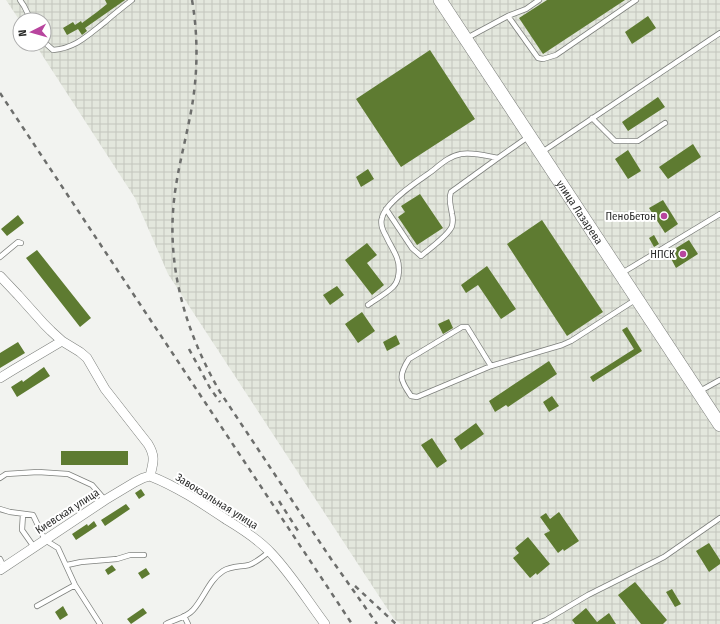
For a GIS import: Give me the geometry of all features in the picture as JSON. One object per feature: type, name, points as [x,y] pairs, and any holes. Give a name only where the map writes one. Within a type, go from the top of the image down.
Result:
[{"type":"main road","name":"улица Лазарева","points":[[440,0],[720,424]]},
{"type":"street","points":[[0,276],[44,324],[62,341],[87,358],[105,389],[153,451],[154,458],[150,476]]},
{"type":"street","points":[[0,378],[62,341]]},
{"type":"street","name":"Киевская улица","points":[[2,565],[45,540],[104,500],[135,482],[150,476]]},
{"type":"street","name":"Завокзальная улица","points":[[150,476],[190,496],[218,513],[270,551],[286,570],[324,624]]},
{"type":"lane","points":[[20,0],[27,12]]},
{"type":"lane","points":[[52,49],[62,49],[73,45],[87,36],[132,0]]},
{"type":"lane","points":[[466,39],[508,16],[526,9],[539,0]]},
{"type":"lane","points":[[508,16],[538,58],[543,59],[556,55],[636,0]]},
{"type":"lane","points":[[541,153],[720,33]]},
{"type":"lane","points":[[592,118],[615,141],[638,141],[665,123]]},
{"type":"lane","points":[[386,209],[412,248],[421,256],[449,232],[452,226],[453,221],[449,201],[451,192],[530,136]]},
{"type":"lane","points":[[368,305],[393,287],[397,281],[400,266],[382,226],[381,220],[386,209],[412,184],[454,156],[469,153],[498,158]]},
{"type":"lane","points":[[620,274],[720,214]]},
{"type":"lane","points":[[0,257],[18,242],[21,243]]},
{"type":"lane","points":[[491,366],[467,327],[462,327],[409,359],[401,375],[403,385],[411,396],[417,397],[491,366],[571,341],[637,299]]},
{"type":"lane","points":[[699,392],[720,380]]},
{"type":"lane","points":[[0,478],[6,474],[38,472],[68,474],[92,485],[104,500]]},
{"type":"lane","points":[[0,509],[33,515],[45,540],[58,548],[67,565],[74,585],[100,624]]},
{"type":"lane","points":[[23,514],[22,530],[34,547]]},
{"type":"lane","points":[[535,624],[546,620],[588,595],[664,557],[720,518]]},
{"type":"lane","points":[[166,624],[193,610],[211,583],[227,568],[250,564],[260,559],[270,551]]},
{"type":"lane","points":[[67,565],[81,562],[117,559],[130,555],[144,555]]},
{"type":"lane","points":[[37,606],[74,585]]},
{"type":"lane","points":[[184,616],[188,624]]},
{"type":"shaded area","points":[[6,0],[720,0],[720,624],[401,624],[394,619],[168,274],[135,198],[40,52],[52,52],[52,12],[14,12]]},
{"type":"building","points":[[105,0],[125,0],[85,28],[87,31],[82,35],[78,29],[67,35],[63,28],[73,22],[75,25],[81,21],[82,23],[107,4]]},
{"type":"building","points":[[547,0],[625,0],[543,54],[519,18]]},
{"type":"building","points":[[648,16],[656,28],[632,44],[625,32]]},
{"type":"building","points":[[430,50],[475,119],[401,167],[356,99]]},
{"type":"building","points":[[658,97],[665,107],[628,131],[622,122]]},
{"type":"building","points":[[693,144],[701,157],[668,179],[659,167]]},
{"type":"building","points":[[628,150],[641,171],[628,179],[615,159]]},
{"type":"building","points":[[368,169],[374,179],[361,187],[356,177]]},
{"type":"building","points":[[420,194],[443,228],[417,245],[398,217],[405,212],[401,206]]},
{"type":"building","name":"ПеноБетон","points":[[663,200],[678,224],[665,233],[649,208]]},
{"type":"building","points":[[18,215],[24,223],[7,236],[1,229]]},
{"type":"building","points":[[542,220],[603,312],[567,336],[507,244]]},
{"type":"building","points":[[654,235],[659,244],[654,247],[649,238]]},
{"type":"building","name":"НПСК","points":[[689,240],[698,254],[676,268],[668,253]]},
{"type":"building","points":[[367,243],[377,255],[367,263],[384,285],[372,295],[345,260]]},
{"type":"building","points":[[37,250],[91,318],[80,327],[26,258]]},
{"type":"building","points":[[487,266],[516,309],[501,319],[478,285],[466,293],[461,285]]},
{"type":"building","points":[[337,286],[344,295],[330,305],[323,295]]},
{"type":"building","points":[[362,312],[375,331],[358,343],[345,324]]},
{"type":"building","points":[[449,319],[453,328],[443,334],[438,324]]},
{"type":"building","points":[[627,327],[642,351],[593,382],[590,377],[634,349],[622,330]]},
{"type":"building","points":[[396,335],[400,344],[387,351],[383,342]]},
{"type":"building","points":[[18,342],[25,353],[0,368],[0,353]]},
{"type":"building","points":[[549,361],[557,374],[508,407],[506,405],[495,412],[489,401]]},
{"type":"building","points":[[44,367],[50,376],[17,397],[11,387],[22,380],[23,382]]},
{"type":"building","points":[[552,396],[559,406],[549,412],[543,402]]},
{"type":"building","points":[[476,423],[484,434],[461,450],[454,439]]},
{"type":"building","points":[[432,438],[447,461],[437,468],[421,445]]},
{"type":"building","points":[[61,451],[128,451],[128,465],[61,465]]},
{"type":"building","points":[[141,489],[145,495],[139,499],[135,493]]},
{"type":"building","points":[[126,504],[130,509],[105,526],[101,520]]},
{"type":"building","points":[[559,512],[579,541],[564,551],[563,549],[558,553],[544,534],[550,531],[540,517],[546,513],[550,519]]},
{"type":"building","points":[[94,521],[97,526],[76,540],[72,534],[87,524],[88,526]]},
{"type":"building","points":[[528,537],[550,564],[537,575],[536,573],[530,578],[513,558],[519,553],[515,548]]},
{"type":"building","points":[[709,543],[720,560],[720,564],[709,572],[696,551]]},
{"type":"building","points":[[112,565],[116,570],[108,575],[105,570]]},
{"type":"building","points":[[146,568],[150,574],[142,579],[138,573]]},
{"type":"building","points":[[635,582],[667,620],[663,624],[641,624],[618,595]]},
{"type":"building","points":[[672,589],[681,604],[675,607],[666,592]]},
{"type":"building","points":[[63,606],[68,615],[60,620],[55,612]]},
{"type":"building","points":[[143,608],[147,613],[131,624],[127,619]]},
{"type":"building","points":[[586,608],[597,622],[609,613],[616,624],[575,624],[572,620]]},
{"type":"railway","points":[[192,0],[196,39],[195,79],[192,106],[175,192],[173,219],[173,245],[176,271],[188,321],[197,345],[220,392],[329,556],[377,624]]},
{"type":"railway","points":[[0,93],[352,624]]},
{"type":"railway","points":[[189,349],[210,388],[220,402]]},
{"type":"railway","points":[[279,501],[300,534]]},
{"type":"railway","points":[[355,586],[396,624]]},
{"type":"place","name":"ПеноБетон","points":[[664,216]]},
{"type":"place","name":"НПСК","points":[[683,254]]}]
